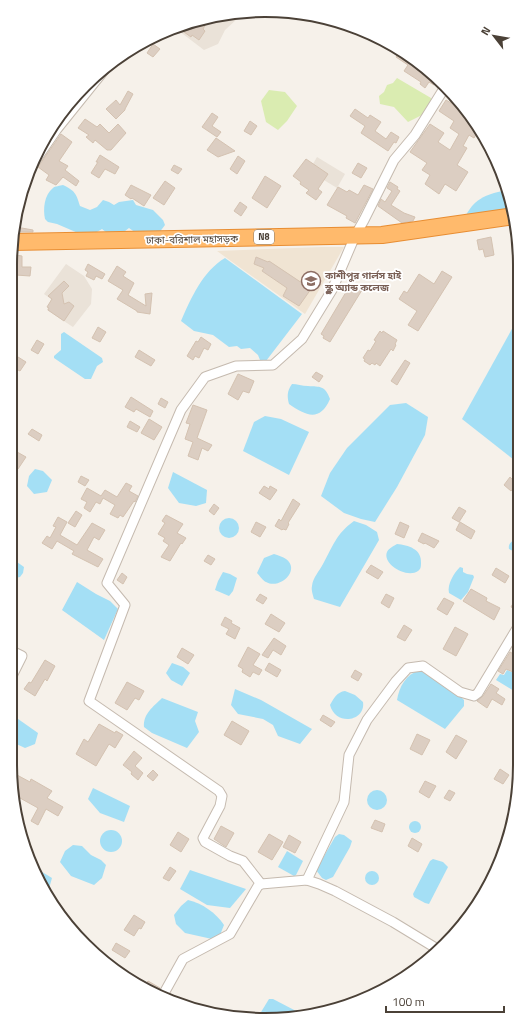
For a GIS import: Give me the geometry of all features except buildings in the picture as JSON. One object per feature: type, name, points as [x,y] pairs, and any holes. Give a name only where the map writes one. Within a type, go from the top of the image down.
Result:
[{"type":"highway","name":"ঢাকা-বরিশাল মহাসড়ক","points":[[18,242],[382,235],[508,217]]},
{"type":"street","points":[[261,884],[243,861],[230,856],[205,842],[203,838],[220,806],[222,796],[219,791],[90,701],[125,605],[107,583],[181,410],[205,377],[236,366],[273,365],[302,339],[332,290],[355,236],[394,160],[415,136],[442,92]]},
{"type":"street","points":[[61,123],[82,98]]},
{"type":"street","points":[[307,880],[344,802],[349,755],[367,720],[396,681],[408,668],[423,666],[460,692],[474,696],[478,693],[513,635]]},
{"type":"street","points":[[17,654],[22,656],[17,666]]},
{"type":"street","points":[[165,992],[183,959],[230,934],[258,886],[261,884],[307,880],[336,891],[393,922],[433,947]]},
{"type":"shaded area","points":[[237,19],[225,30],[218,44],[204,50],[180,32],[201,25]]},
{"type":"shaded area","points":[[317,157],[345,174],[337,188],[309,171]]},
{"type":"shaded area","name":"কাশীপুর গার্লস হাই স্কুল অ্যান্ড কলেজ","points":[[322,247],[344,247],[305,314],[217,251]],"holes":[[[262,271],[288,274],[281,284]]]},
{"type":"shaded area","points":[[66,264],[84,276],[92,289],[91,304],[73,327],[47,310],[51,299],[44,294]]},
{"type":"green space","points":[[397,78],[431,98],[432,110],[408,122],[394,107],[380,104],[379,96],[384,92],[387,85],[393,83]]},
{"type":"green space","points":[[269,90],[285,92],[297,106],[287,121],[278,130],[266,122],[261,101]]},
{"type":"water","points":[[63,185],[74,193],[80,206],[90,210],[97,207],[103,200],[114,205],[119,202],[133,200],[136,205],[153,210],[163,220],[165,225],[159,233],[136,233],[129,228],[116,235],[109,234],[102,229],[92,235],[78,233],[57,224],[48,222],[44,215],[46,198],[53,188]]},
{"type":"water","points":[[502,191],[507,214],[466,215],[478,200]]},
{"type":"water","points":[[225,258],[302,314],[266,361],[263,362],[260,360],[258,355],[250,348],[241,349],[237,346],[229,347],[213,335],[194,331],[181,321],[198,286],[210,270]]},
{"type":"water","points":[[513,327],[513,459],[462,419]]},
{"type":"water","points":[[64,332],[102,358],[103,362],[97,366],[91,379],[85,379],[54,358],[54,356],[61,350],[61,334]]},
{"type":"water","points":[[292,384],[322,388],[326,391],[330,399],[322,411],[317,414],[312,415],[301,412],[289,404],[288,394]]},
{"type":"water","points":[[406,403],[428,417],[425,435],[397,487],[375,522],[344,513],[321,496],[330,473],[347,448],[390,405]]},
{"type":"water","points":[[265,416],[281,419],[309,432],[289,475],[243,451],[254,422]]},
{"type":"water","points":[[35,469],[43,471],[52,480],[47,492],[34,494],[27,486],[29,476]]},
{"type":"water","points":[[173,472],[207,490],[206,503],[196,506],[179,503],[168,488]]},
{"type":"water","points":[[229,518],[236,521],[239,528],[236,535],[229,538],[222,535],[219,528],[222,521]]},
{"type":"water","points":[[354,521],[366,525],[377,532],[379,540],[340,607],[314,599],[312,588],[315,577],[332,546],[343,531]]},
{"type":"water","points":[[513,540],[513,551],[509,549],[509,544]]},
{"type":"water","points":[[397,544],[406,545],[417,551],[421,558],[421,566],[419,570],[413,573],[402,572],[396,569],[388,561],[386,557],[387,552],[390,548]]},
{"type":"water","points":[[274,554],[286,559],[290,563],[291,568],[287,578],[271,584],[263,580],[257,573],[264,558]]},
{"type":"water","points":[[17,562],[24,567],[23,573],[20,577],[17,578]]},
{"type":"water","points":[[460,567],[463,568],[463,572],[473,575],[474,577],[468,592],[461,600],[449,593],[449,586],[455,572]]},
{"type":"water","points":[[223,572],[237,578],[233,591],[229,596],[215,590]]},
{"type":"water","points":[[77,582],[110,601],[118,609],[104,640],[62,610]]},
{"type":"water","points":[[172,663],[183,667],[190,673],[182,686],[171,680],[166,673]]},
{"type":"water","points":[[420,670],[459,695],[464,700],[464,706],[445,729],[397,700],[399,690],[407,678]]},
{"type":"water","points":[[507,670],[513,673],[513,690],[496,680],[500,674],[504,675]]},
{"type":"water","points":[[235,689],[261,700],[312,729],[300,744],[278,736],[273,725],[263,719],[238,714],[231,705]]},
{"type":"water","points":[[345,691],[355,695],[363,702],[363,708],[360,714],[350,719],[344,719],[338,716],[333,712],[330,705],[338,694]]},
{"type":"water","points":[[162,698],[198,712],[195,721],[199,732],[187,748],[152,733],[144,727],[147,714]]},
{"type":"water","points":[[17,718],[38,733],[35,744],[25,748],[17,744]]},
{"type":"water","points":[[93,788],[130,806],[124,822],[100,813],[88,799]]},
{"type":"water","points":[[377,790],[384,793],[387,800],[384,807],[377,810],[370,807],[367,800],[370,793]]},
{"type":"water","points":[[417,821],[420,822],[420,832],[413,833],[410,832],[409,825],[410,822]]},
{"type":"water","points":[[111,830],[119,833],[122,841],[119,849],[111,852],[103,849],[100,841],[103,833]]},
{"type":"water","points":[[339,834],[344,835],[352,841],[333,877],[326,880],[322,878],[316,870],[335,837]]},
{"type":"water","points":[[73,845],[82,846],[91,855],[101,860],[106,865],[102,878],[94,885],[71,876],[60,862],[65,851]]},
{"type":"water","points":[[287,851],[303,861],[296,875],[294,876],[278,867]]},
{"type":"water","points":[[433,859],[443,862],[448,867],[429,904],[414,897],[413,894],[430,861]]},
{"type":"water","points":[[190,870],[246,889],[230,908],[207,905],[180,889]]},
{"type":"water","points":[[369,871],[375,871],[379,875],[379,881],[375,885],[369,885],[365,881],[365,875]]},
{"type":"water","points":[[41,872],[52,878],[49,888]]},
{"type":"water","points":[[188,900],[203,906],[217,916],[224,925],[220,935],[212,939],[185,933],[176,924],[174,915]]},
{"type":"water","points":[[269,999],[273,999],[296,1011],[265,1013],[261,1013]]},
{"type":"place","name":"কাশীপুর গার্লস হাই স্কুল অ্যান্ড কলেজ","points":[[311,281]]}]
